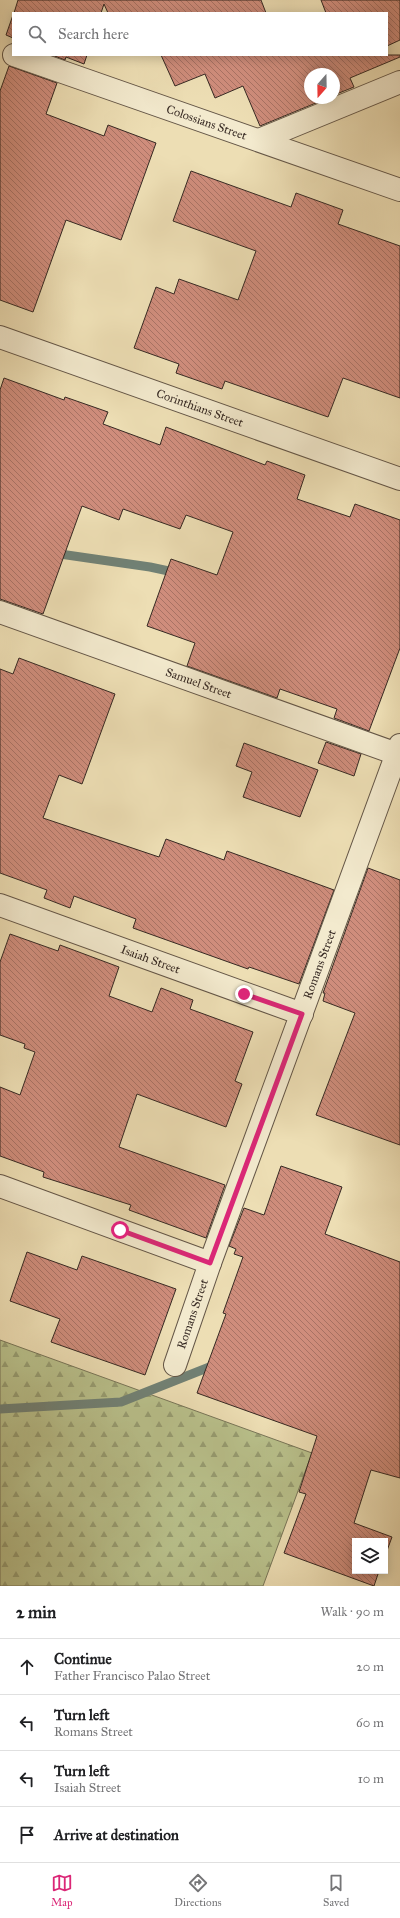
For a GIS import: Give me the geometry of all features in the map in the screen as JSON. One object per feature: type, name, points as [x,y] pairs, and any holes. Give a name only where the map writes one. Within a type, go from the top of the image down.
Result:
[{"type":"street","name":"Colossians Street","points":[[0,50],[12,54]]},
{"type":"street","name":"Colossians Street","points":[[17,56],[400,190]]},
{"type":"street","points":[[259,140],[400,82]]},
{"type":"street","name":"Corinthians Street","points":[[0,337],[400,479]]},
{"type":"street","name":"Samuel Street","points":[[0,612],[398,750]]},
{"type":"street","name":"Romans Street","points":[[176,1365],[210,1263],[398,750]]},
{"type":"street","name":"Isaiah Street","points":[[0,905],[302,1014]]},
{"type":"street","points":[[0,1186],[210,1263]]},
{"type":"green space","points":[[0,1340],[312,1453],[263,1586],[0,1586]]},
{"type":"building","points":[[18,0],[261,0],[266,12],[108,12],[104,4],[101,12],[14,12]]},
{"type":"building","points":[[321,0],[400,0],[400,40],[388,46],[388,12],[326,12]]},
{"type":"building","points":[[12,18],[12,38],[6,35]]},
{"type":"building","points":[[400,55],[400,57],[350,78],[354,87],[340,93],[340,68],[304,68],[304,104],[313,104],[260,126],[243,86],[215,98],[205,74],[175,86],[161,56]]},
{"type":"building","points":[[55,56],[87,56],[84,64],[66,57],[65,60]]},
{"type":"building","points":[[9,66],[57,83],[46,114],[104,136],[108,125],[156,143],[121,240],[66,220],[33,312],[0,300],[0,91]]},
{"type":"building","points":[[191,171],[291,207],[296,193],[343,210],[338,224],[400,246],[400,398],[343,378],[328,417],[225,381],[222,389],[176,373],[179,364],[134,348],[156,287],[174,294],[179,279],[238,300],[256,251],[173,221]]},
{"type":"building","points":[[4,378],[64,400],[65,397],[108,412],[103,424],[160,445],[166,427],[265,465],[267,461],[305,475],[297,499],[350,517],[355,504],[400,520],[400,648],[369,731],[334,718],[337,709],[280,689],[277,698],[187,666],[195,643],[147,626],[171,559],[217,575],[233,532],[186,515],[180,529],[123,509],[119,520],[82,506],[43,614],[0,599],[0,390]]},
{"type":"building","points":[[19,658],[115,694],[82,784],[59,775],[43,818],[159,857],[166,839],[224,860],[227,851],[334,890],[299,984],[249,967],[248,969],[133,928],[136,919],[74,896],[70,908],[44,898],[47,890],[0,873],[0,669],[13,674]]},
{"type":"building","points":[[326,742],[361,754],[354,776],[318,763]]},
{"type":"building","points":[[244,743],[318,770],[300,817],[243,797],[252,772],[236,766]]},
{"type":"building","points":[[368,868],[400,880],[400,1145],[316,1115],[355,1013],[323,1001],[325,993],[323,993]]},
{"type":"building","points":[[10,934],[58,951],[60,945],[119,967],[109,996],[152,1012],[161,988],[193,1000],[190,1009],[253,1032],[235,1081],[242,1084],[226,1127],[137,1094],[119,1147],[225,1185],[206,1238],[129,1210],[131,1205],[43,1177],[44,1172],[0,1156],[0,1087],[20,1095],[35,1052],[24,1048],[25,1044],[0,1035],[0,962]]},
{"type":"building","points":[[281,1166],[342,1187],[325,1234],[400,1262],[400,1478],[371,1470],[354,1523],[392,1537],[388,1548],[388,1538],[352,1538],[352,1574],[378,1574],[374,1586],[284,1553],[306,1494],[299,1492],[317,1436],[197,1393],[226,1314],[223,1313],[243,1257],[234,1254],[236,1249],[229,1246],[244,1208],[264,1215]]},
{"type":"building","points":[[27,1252],[77,1270],[82,1256],[176,1289],[145,1375],[51,1342],[60,1319],[10,1301]]},
{"type":"waterway","points":[[53,553],[150,567],[178,573]]},
{"type":"waterway","points":[[0,1409],[121,1402],[217,1364]]},
{"type":"route","points":[[120,1230],[210,1263],[302,1014],[244,994]]}]
